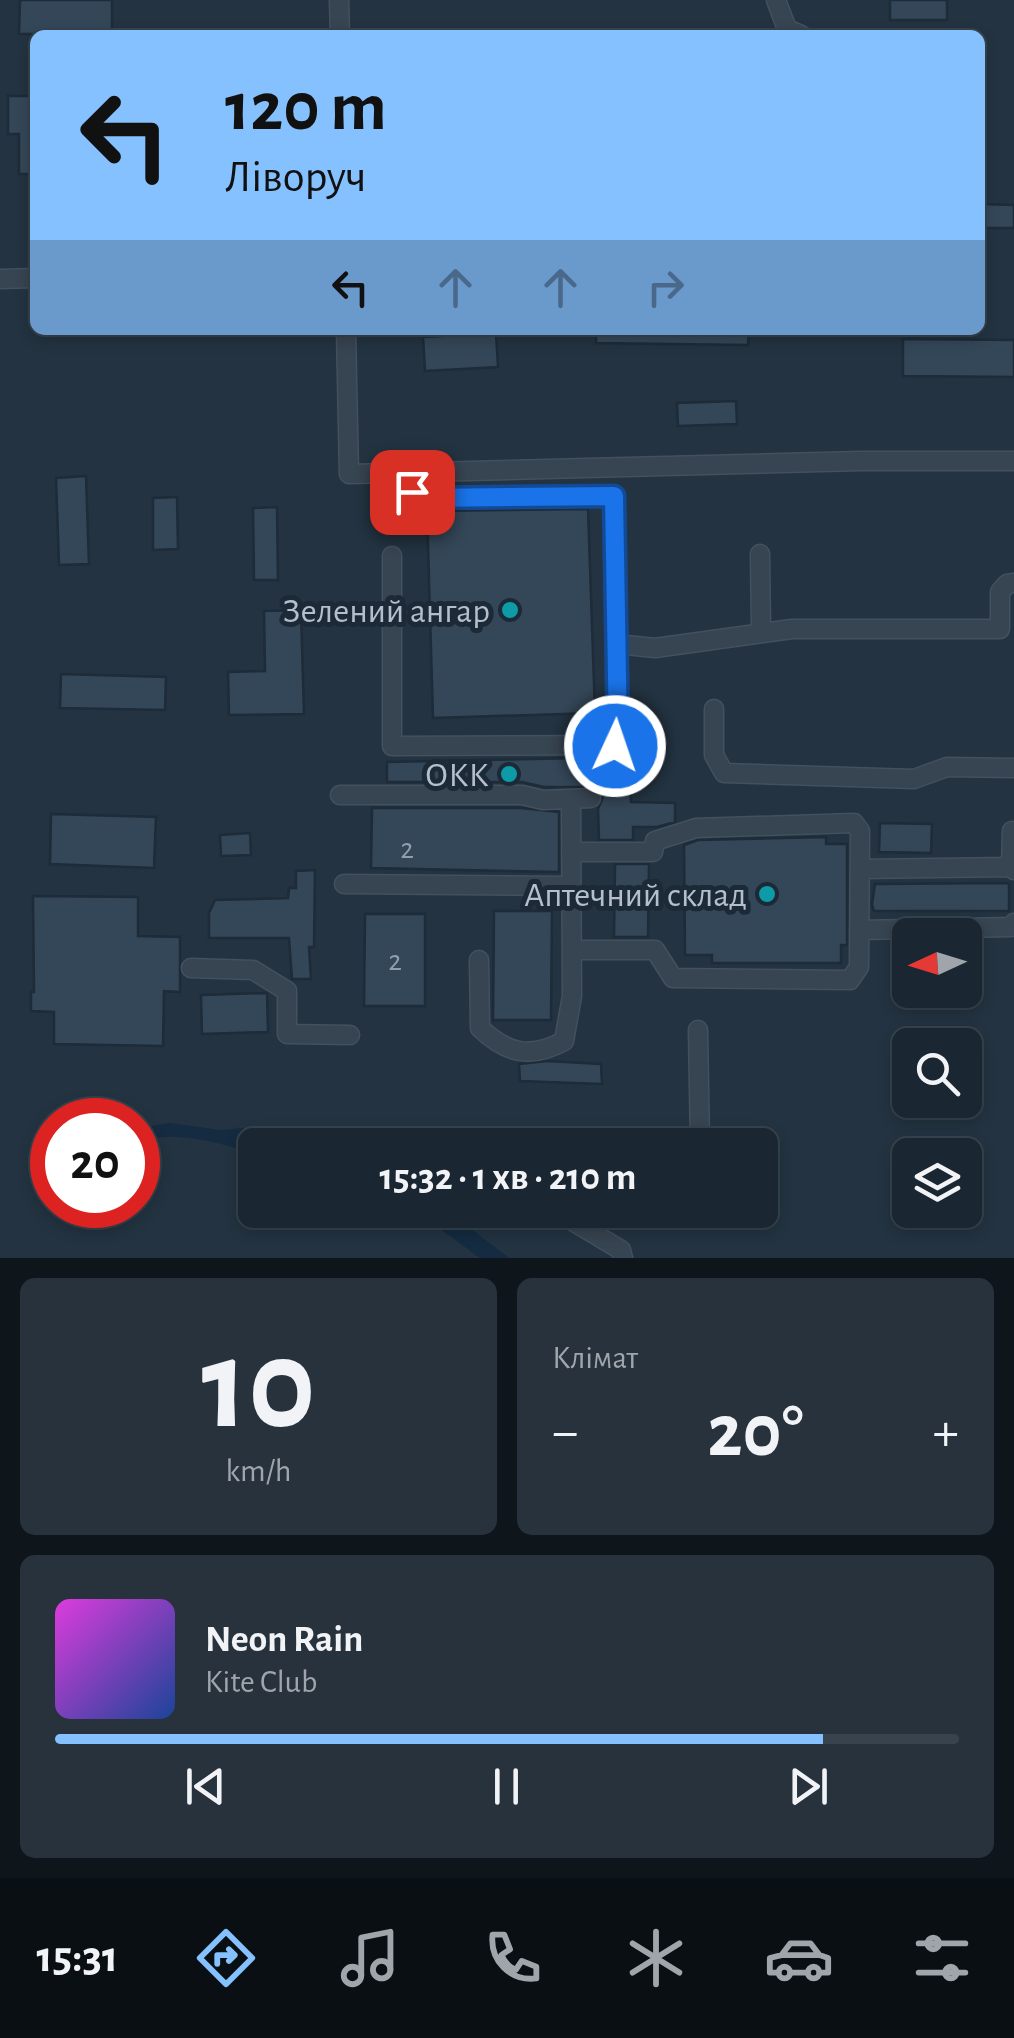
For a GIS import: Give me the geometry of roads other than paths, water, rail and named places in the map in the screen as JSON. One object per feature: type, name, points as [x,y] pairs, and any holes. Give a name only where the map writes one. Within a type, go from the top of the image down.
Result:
[{"type":"lane","points":[[339,0],[340,30]]},
{"type":"lane","points":[[776,0],[789,30]]},
{"type":"lane","points":[[0,279],[30,278]]},
{"type":"lane","points":[[346,335],[350,474],[1014,461]]},
{"type":"lane","points":[[392,556],[392,746],[615,746],[618,735],[614,496],[424,498],[412,492],[411,472]]},
{"type":"lane","points":[[760,554],[761,632]]},
{"type":"lane","points":[[616,644],[655,648],[761,632],[1000,629],[1000,592],[1014,583]]},
{"type":"lane","points":[[714,709],[714,755],[724,772],[914,778],[947,767],[1014,768]]},
{"type":"lane","points":[[618,735],[636,742],[646,766]]},
{"type":"lane","points":[[340,796],[591,798]]},
{"type":"lane","points":[[479,960],[480,1028],[496,1043],[521,1054],[546,1051],[564,1041],[572,996],[571,799]]},
{"type":"lane","points":[[571,852],[653,852],[655,841],[696,828],[854,823],[860,830],[859,967],[850,980],[673,978],[654,950],[572,950]]},
{"type":"lane","points":[[860,869],[1013,869],[1012,832]]},
{"type":"lane","points":[[344,884],[571,886]]},
{"type":"lane","points":[[859,930],[1012,927],[1014,923]]},
{"type":"lane","points":[[191,968],[253,970],[287,992],[287,1034],[350,1035]]},
{"type":"lane","points":[[698,1030],[700,1128]]},
{"type":"lane","points":[[584,1228],[621,1250],[623,1258]]},
{"type":"water","points":[[160,1125],[238,1128],[238,1149],[187,1138],[160,1137]]},
{"type":"water","points":[[439,1228],[470,1228],[509,1258],[480,1258]]},
{"type":"place","name":"Зелений ангар","points":[[510,610]]},
{"type":"place","name":"ОКК","points":[[509,774]]},
{"type":"place","name":"Аптечний склад","points":[[767,894]]}]
